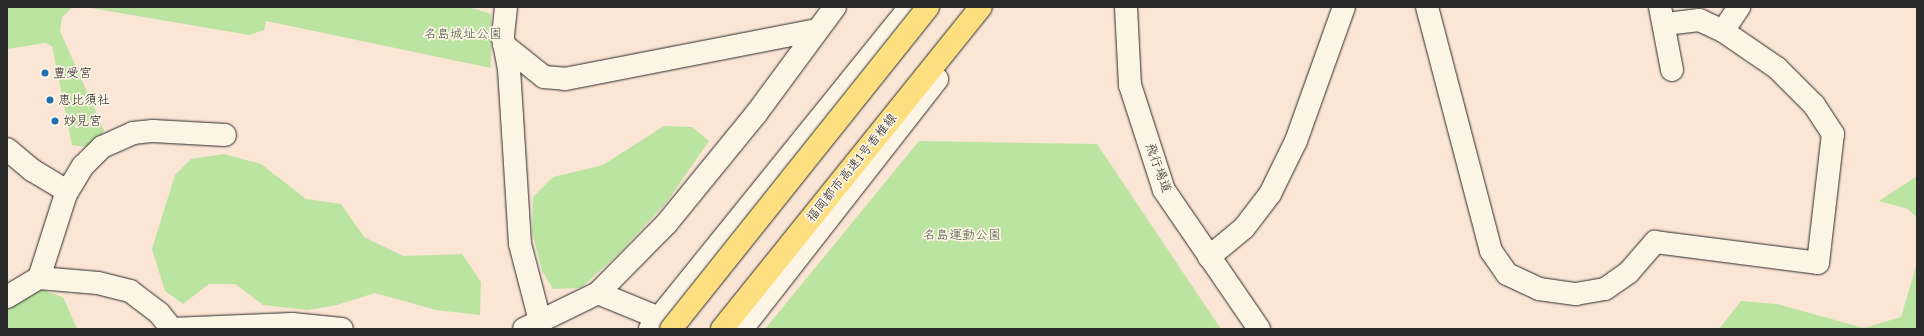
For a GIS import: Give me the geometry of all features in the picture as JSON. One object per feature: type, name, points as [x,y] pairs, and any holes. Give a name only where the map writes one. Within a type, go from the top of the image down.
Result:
[{"type":"highway","points":[[663,326],[928,7]]},
{"type":"highway","name":"福岡都市高速1号香椎線","points":[[722,329],[981,7]]},
{"type":"street","points":[[506,7],[504,45],[509,69],[520,244],[532,325],[598,293],[667,223],[756,114],[816,30],[835,7]]},
{"type":"street","points":[[598,293],[663,326],[910,7]]},
{"type":"street","points":[[742,329],[993,7]]},
{"type":"street","name":"飛行場道","points":[[1126,7],[1130,85],[1164,190],[1258,329]]},
{"type":"street","points":[[1208,257],[1244,228],[1270,194],[1296,141],[1344,7]]},
{"type":"street","points":[[1426,7],[1491,251],[1508,274],[1539,289],[1576,294],[1605,289],[1629,272],[1655,242],[1818,263],[1832,134],[1814,105],[1776,68],[1723,31],[1699,20],[1663,15],[1672,70]]},
{"type":"street","points":[[1723,31],[1739,7]]},
{"type":"street","points":[[504,45],[544,77],[565,80],[816,30]]},
{"type":"street","points":[[39,278],[67,191],[83,166],[102,147],[133,133],[153,131],[224,135]]},
{"type":"street","points":[[7,149],[32,170],[67,191]]},
{"type":"street","points":[[7,297],[39,278],[98,283],[130,291],[159,313],[171,328],[292,324],[342,329]]},
{"type":"green space","points":[[7,7],[73,7],[62,17],[60,31],[104,130],[101,136],[86,147],[72,145],[52,46],[45,43],[7,49]]},
{"type":"green space","name":"名島城址公園","points":[[85,7],[469,7],[491,14],[491,68],[266,21],[264,30],[249,35]]},
{"type":"green space","points":[[664,126],[692,127],[709,141],[666,203],[618,254],[581,288],[553,289],[542,271],[532,231],[533,197],[553,177],[603,165]]},
{"type":"green space","name":"名島運動公園","points":[[919,141],[1097,144],[1221,329],[765,329]]},
{"type":"green space","points":[[224,154],[261,164],[306,199],[341,204],[364,237],[403,256],[462,254],[481,282],[480,315],[436,310],[375,293],[337,305],[308,310],[263,305],[235,284],[209,284],[183,304],[165,291],[152,249],[175,175],[191,159]]},
{"type":"green space","points":[[1917,176],[1917,218],[1908,209],[1879,201]]},
{"type":"green space","points":[[1917,263],[1917,329],[1719,329],[1741,301],[1777,304],[1864,328],[1901,317]]},
{"type":"green space","points":[[42,290],[63,297],[77,329],[7,329],[7,293]]},
{"type":"place","name":"豊受宮","points":[[45,73]]},
{"type":"place","name":"恵比須社","points":[[50,100]]},
{"type":"place","name":"妙見宮","points":[[55,121]]}]
